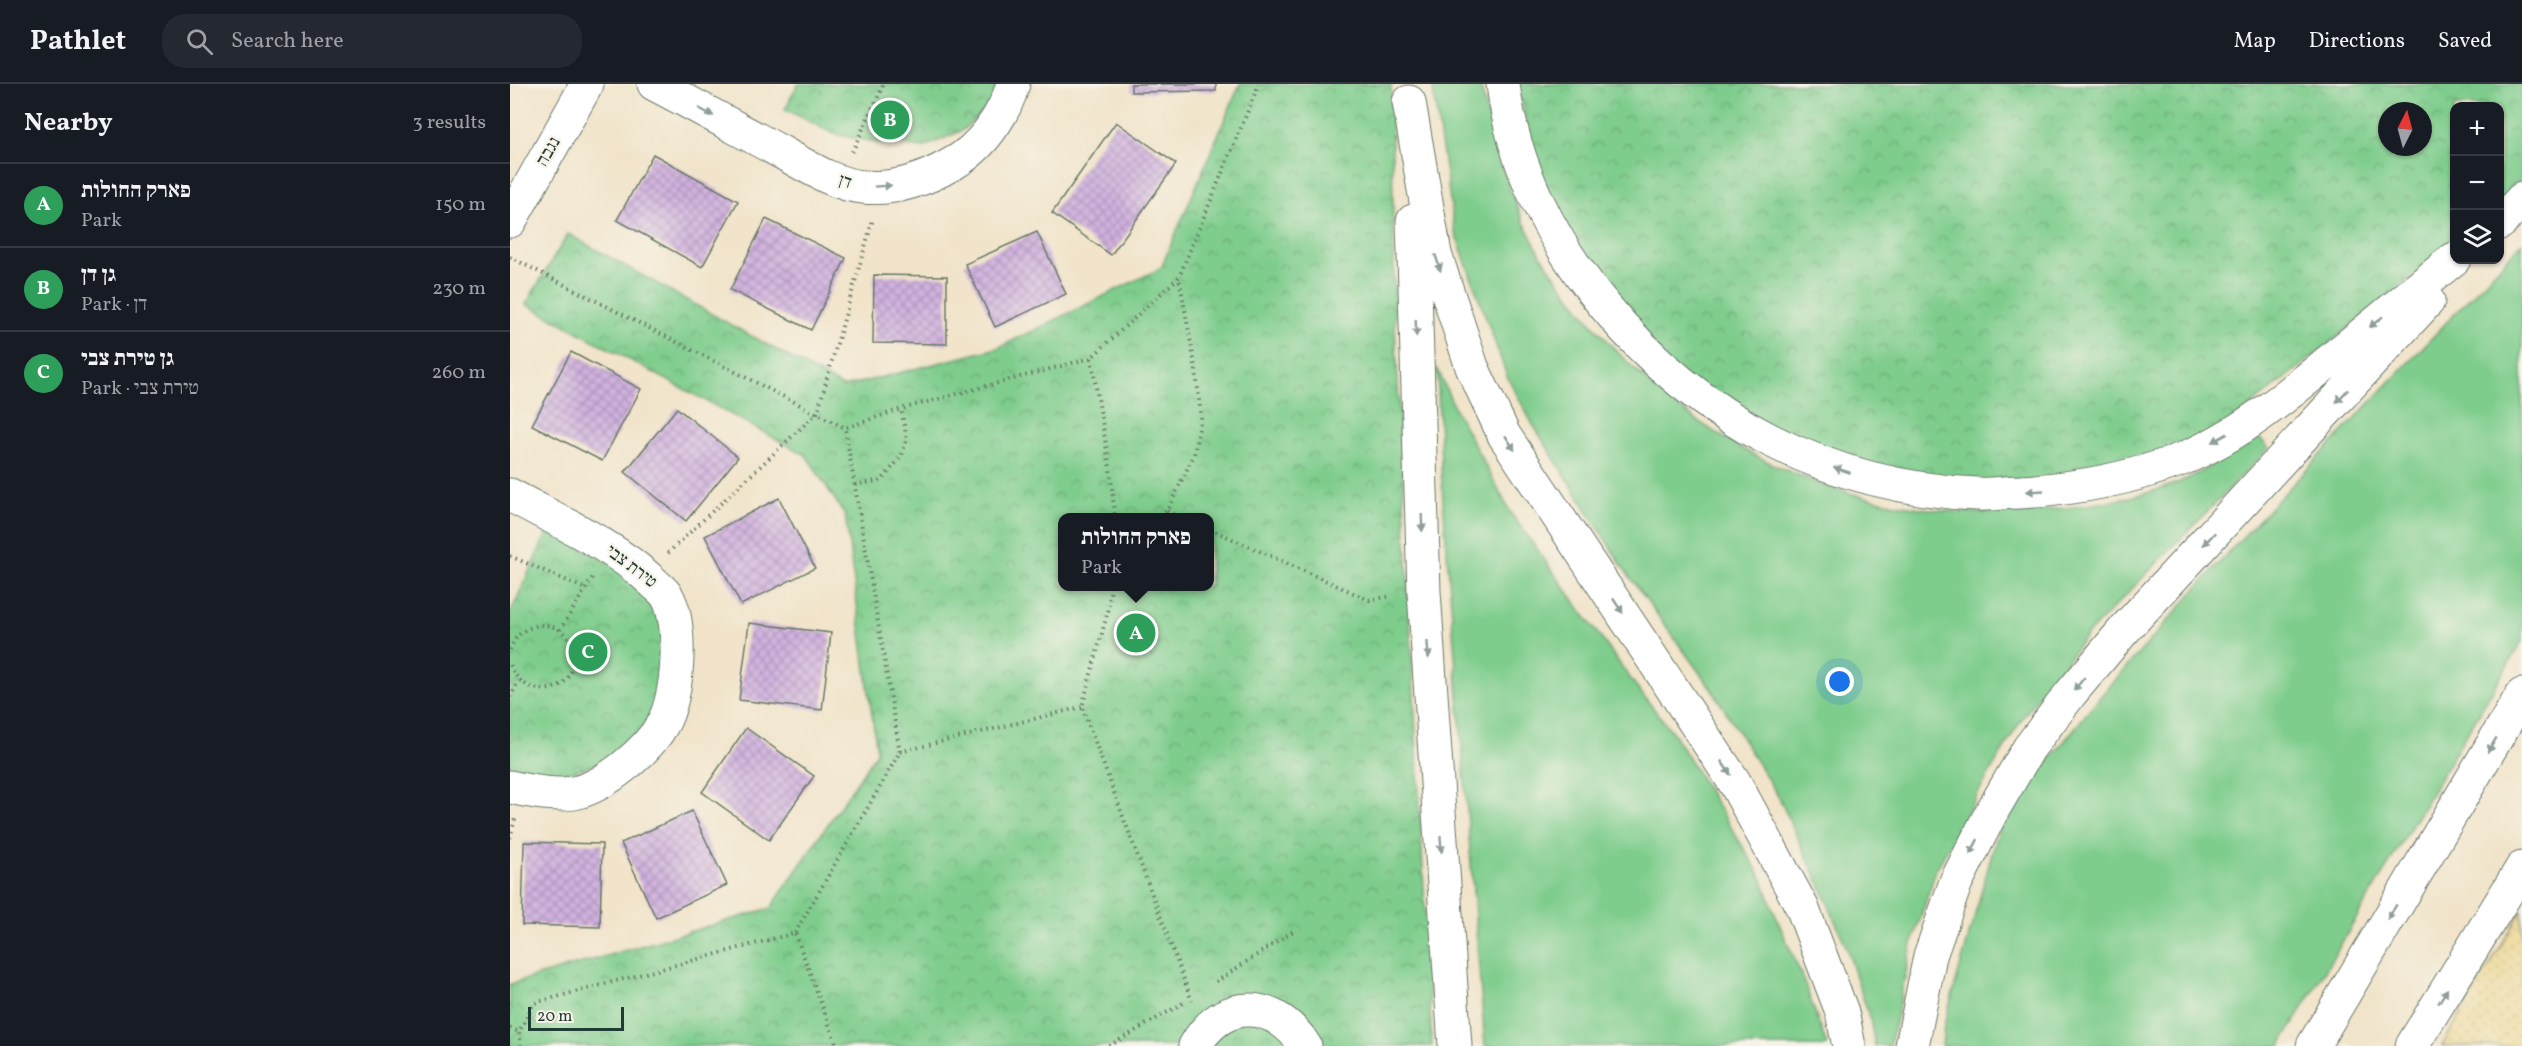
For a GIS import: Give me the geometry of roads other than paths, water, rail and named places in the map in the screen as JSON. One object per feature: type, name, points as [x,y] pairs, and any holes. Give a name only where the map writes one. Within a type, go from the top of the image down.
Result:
[{"type":"main road","name":"נגבה","points":[[510,221],[588,84]]},
{"type":"main road","name":"דן","points":[[654,84],[824,175],[862,187],[917,181],[960,160],[983,138],[999,117],[1013,84]]},
{"type":"main road","points":[[1503,84],[1519,154],[1558,243],[1597,297],[1651,358],[1694,393],[1767,440],[1820,463],[1904,486],[1978,494],[2040,491],[2094,484],[2136,474],[2185,458],[2276,405],[2450,262]]},
{"type":"main road","points":[[1408,93],[1424,592],[1455,1046]]},
{"type":"main road","points":[[1408,93],[1435,254],[1472,367],[1504,435],[1735,783],[1802,907],[1842,1012],[1849,1046]]},
{"type":"main road","points":[[2504,218],[2522,199]]},
{"type":"main road","points":[[1912,1046],[1930,956],[1956,882],[1991,813],[2030,748],[2071,693],[2124,630],[2462,264]]},
{"type":"main road","name":"טירת צבי","points":[[510,495],[610,551],[645,574],[667,596],[676,628],[678,655],[674,689],[663,724],[646,747],[616,772],[578,792],[531,792],[510,786]]},
{"type":"main road","points":[[2313,1046],[2522,695]]},
{"type":"main road","points":[[2412,1046],[2522,868]]},
{"type":"main road","points":[[1201,1037],[1222,1017],[1241,1011],[1261,1011],[1280,1017],[1295,1030],[1305,1046]]},
{"type":"place","name":"גן דן","points":[[890,120]]},
{"type":"place","name":"פארק החולות","points":[[1136,633]]},
{"type":"place","name":"גן טירת צבי","points":[[588,652]]}]
